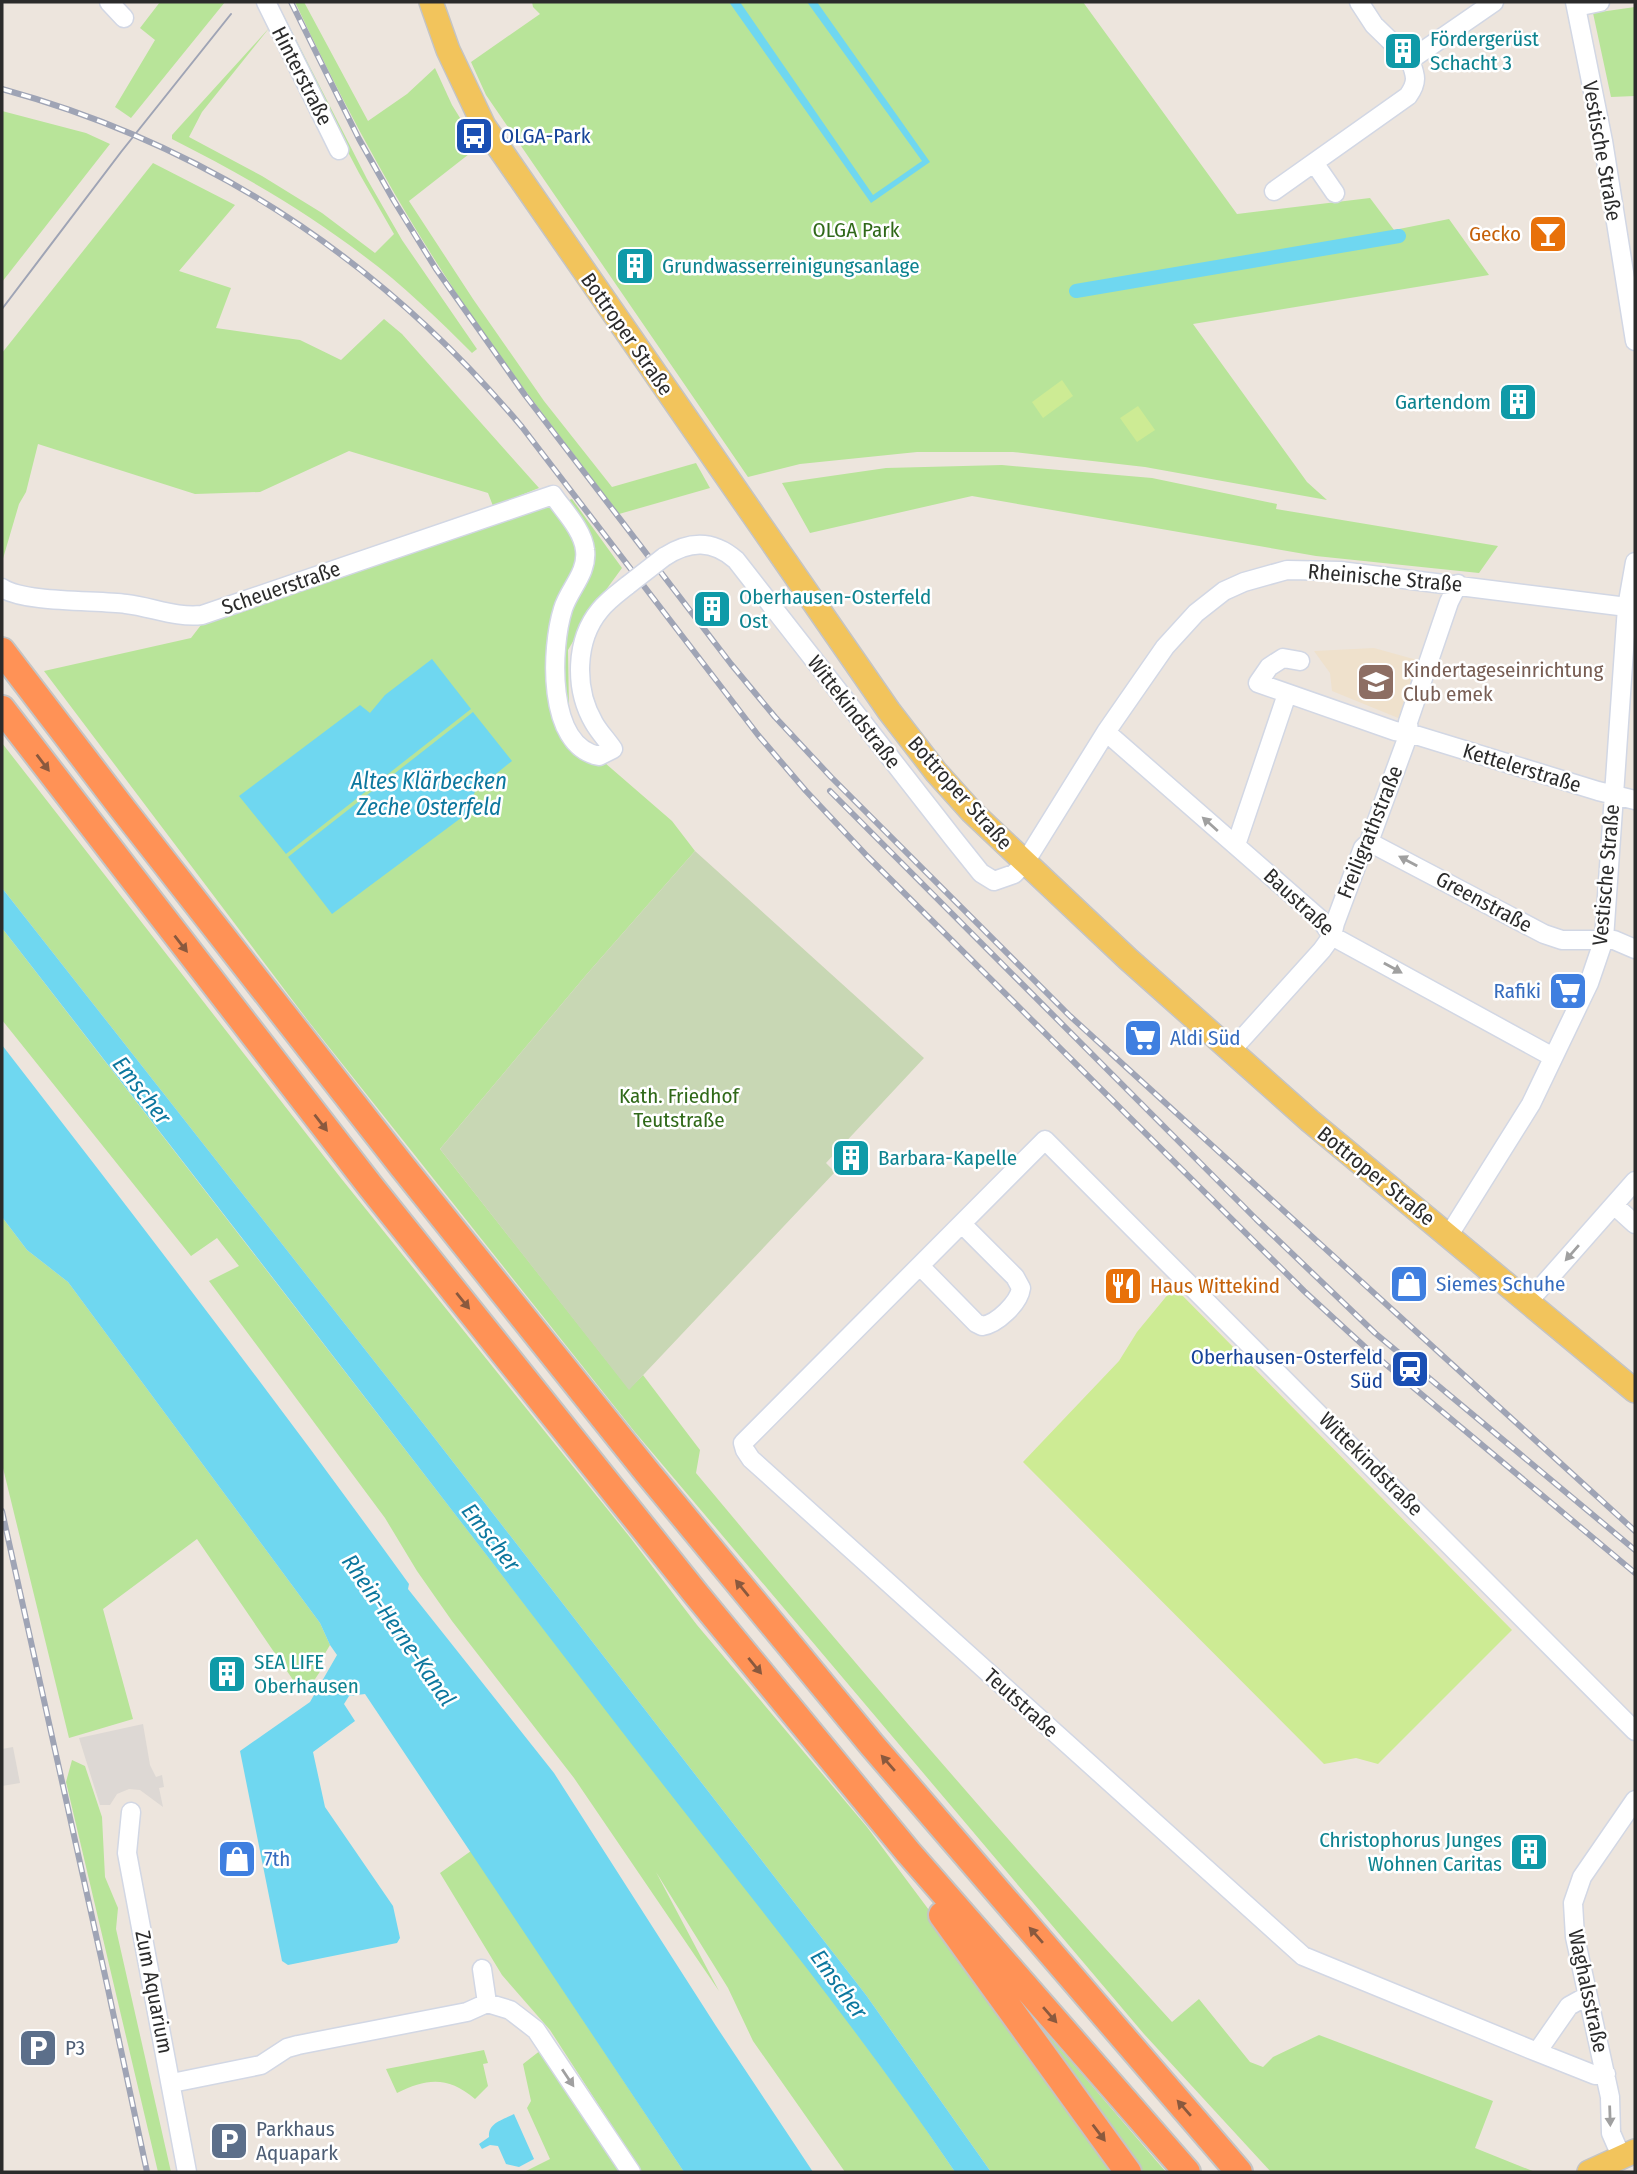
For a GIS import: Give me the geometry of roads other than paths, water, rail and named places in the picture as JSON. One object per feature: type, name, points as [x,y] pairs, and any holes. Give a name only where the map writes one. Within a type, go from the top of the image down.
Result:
[{"type":"highway","points":[[2,651],[402,1166],[673,1504],[872,1745],[1239,2172]]},
{"type":"highway","points":[[2,709],[371,1187],[696,1594],[908,1852],[1187,2172]]},
{"type":"highway","points":[[908,1852],[922,1888],[1128,2172]]},
{"type":"main road","name":"Bottroper Straße","points":[[431,2],[448,50],[484,126],[889,711],[972,812],[1024,864],[1342,1149],[1530,1301],[1635,1391]]},
{"type":"street","points":[[109,2],[124,18]]},
{"type":"street","name":"Hinterstraße","points":[[266,2],[339,150]]},
{"type":"street","points":[[1274,191],[1408,96],[1416,86],[1417,77],[1410,60],[1374,24],[1359,2]]},
{"type":"street","points":[[1410,60],[1494,2]]},
{"type":"street","points":[[1575,4],[1600,2]]},
{"type":"street","name":"Vestische Straße","points":[[1575,4],[1603,141],[1635,341]]},
{"type":"street","points":[[1314,164],[1335,193]]},
{"type":"street","name":"Scheuerstraße","points":[[2,588],[20,595],[128,604],[188,617],[202,615],[553,495],[582,537],[586,551],[582,572],[563,609],[556,634],[555,679],[561,718],[572,737],[592,754],[600,756],[613,749]]},
{"type":"street","name":"Wittekindstraße","points":[[613,749],[594,723],[584,702],[580,662],[583,640],[591,622],[609,600],[664,557],[699,543],[716,547],[742,566],[981,873],[998,881],[1014,874],[1024,864]]},
{"type":"street","name":"Vestische Straße","points":[[1449,1235],[1524,1117],[1589,983],[1604,939],[1612,794],[1635,562]]},
{"type":"street","name":"Rheinische Straße","points":[[1024,864],[1106,732],[1181,629],[1213,599],[1244,582],[1272,573],[1302,569],[1340,571],[1631,608]]},
{"type":"street","name":"Freiligrathstraße","points":[[1231,1051],[1332,936],[1363,848],[1369,842],[1409,733],[1408,722],[1449,602],[1458,584]]},
{"type":"street","name":"Kettelerstraße","points":[[1300,661],[1283,658],[1269,667],[1258,683],[1395,731],[1635,800]]},
{"type":"street","points":[[1236,845],[1287,694]]},
{"type":"street","name":"Baustraße","points":[[1106,732],[1321,920],[1332,936],[1553,1057]]},
{"type":"street","name":"Greenstraße","points":[[1369,842],[1544,934],[1562,940],[1614,940],[1635,949]]},
{"type":"street","name":"Wittekindstraße","points":[[1045,1140],[1635,1731]]},
{"type":"street","name":"Teutstraße","points":[[1045,1140],[753,1431],[743,1443],[747,1454],[1303,1956],[1595,2075],[1605,2074]]},
{"type":"street","points":[[1530,1301],[1635,1181]]},
{"type":"street","points":[[1614,1205],[1635,1224]]},
{"type":"street","points":[[920,1266],[982,1326],[994,1322],[1019,1298],[1021,1289],[1015,1277],[962,1224]]},
{"type":"street","name":"Waghalsstraße","points":[[1615,2164],[1610,2097],[1573,1919],[1576,1889],[1635,1800]]},
{"type":"street","name":"Zum Aquarium","points":[[131,1812],[127,1853],[187,2172]]},
{"type":"street","points":[[482,1969],[487,2003]]},
{"type":"street","points":[[1537,2052],[1569,2006],[1587,1996]]},
{"type":"street","points":[[172,2083],[261,2065],[288,2048],[298,2045],[467,2012],[487,2003],[510,2010],[529,2022],[631,2172]]},
{"type":"water","points":[[729,2],[740,2],[873,195],[922,161],[807,2],[817,2],[930,162],[871,203]]},
{"type":"water","name":"Altes Klärbecken Zeche Osterfeld","points":[[432,659],[471,709],[286,854],[239,796],[360,705],[370,713],[385,695]]},
{"type":"water","name":"Altes Klärbecken Zeche Osterfeld","points":[[473,712],[512,761],[475,791],[469,812],[332,914],[288,857]]},
{"type":"water","name":"Emscher","points":[[2,888],[426,1427],[866,1995],[991,2172],[955,2172],[831,2000],[2,928]]},
{"type":"water","name":"Rhein-Herne-Kanal","points":[[2,1045],[309,1448],[409,1584],[408,1589],[554,1773],[813,2172],[684,2172],[365,1694],[349,1696],[344,1704],[355,1721],[313,1752],[325,1807],[393,1906],[400,1938],[397,1943],[288,1965],[282,1961],[240,1751],[310,1702],[337,1655],[320,1623],[68,1282],[27,1250],[2,1217]]},
{"type":"water","points":[[514,2114],[534,2159],[519,2167],[506,2164],[498,2146],[490,2145],[482,2149],[479,2144],[489,2137],[493,2125]]},
{"type":"waterway","points":[[1076,291],[1399,236]]},
{"type":"tram line","points":[[2,309],[121,152],[231,14]]},
{"type":"railway","points":[[291,2],[359,139],[436,269],[525,395],[731,664],[775,717],[831,777],[1070,1016],[1635,1531]]},
{"type":"railway","points":[[2,89],[78,113],[151,143],[221,177],[288,218],[351,263],[411,313],[468,367],[522,427],[758,735],[868,857],[1304,1291],[1365,1347],[1635,1573]]},
{"type":"railway","points":[[830,791],[1256,1219],[1375,1333],[1635,1550]]},
{"type":"railway","points":[[2,1511],[147,2172]]},
{"type":"place","name":"Fördergerüst Schacht 3","points":[[1403,51]]},
{"type":"place","name":"OLGA-Park","points":[[474,136]]},
{"type":"place","name":"Gecko","points":[[1548,234]]},
{"type":"place","name":"Grundwasserreinigungsanlage","points":[[635,266]]},
{"type":"place","name":"Gartendom","points":[[1518,402]]},
{"type":"place","name":"Oberhausen-Osterfeld Ost","points":[[712,609]]},
{"type":"place","name":"Kindertageseinrichtung Club emek","points":[[1376,682]]},
{"type":"place","name":"Rafiki","points":[[1568,991]]},
{"type":"place","name":"Aldi Süd","points":[[1143,1038]]},
{"type":"place","name":"Barbara-Kapelle","points":[[851,1158]]},
{"type":"place","name":"Siemes Schuhe","points":[[1409,1284]]},
{"type":"place","name":"Haus Wittekind","points":[[1123,1286]]},
{"type":"place","name":"Oberhausen-Osterfeld Süd","points":[[1410,1369]]},
{"type":"place","name":"SEA LIFE Oberhausen","points":[[227,1674]]},
{"type":"place","name":"Christophorus Junges Wohnen Caritas","points":[[1529,1852]]},
{"type":"place","name":"7th","points":[[237,1859]]},
{"type":"place","name":"P3","points":[[38,2048]]},
{"type":"place","name":"Parkhaus Aquapark","points":[[229,2141]]},
{"type":"park label","name":"OLGA Park","points":[[856,230]]},
{"type":"park label","name":"Kath. Friedhof Teutstraße","points":[[679,1108]]}]
